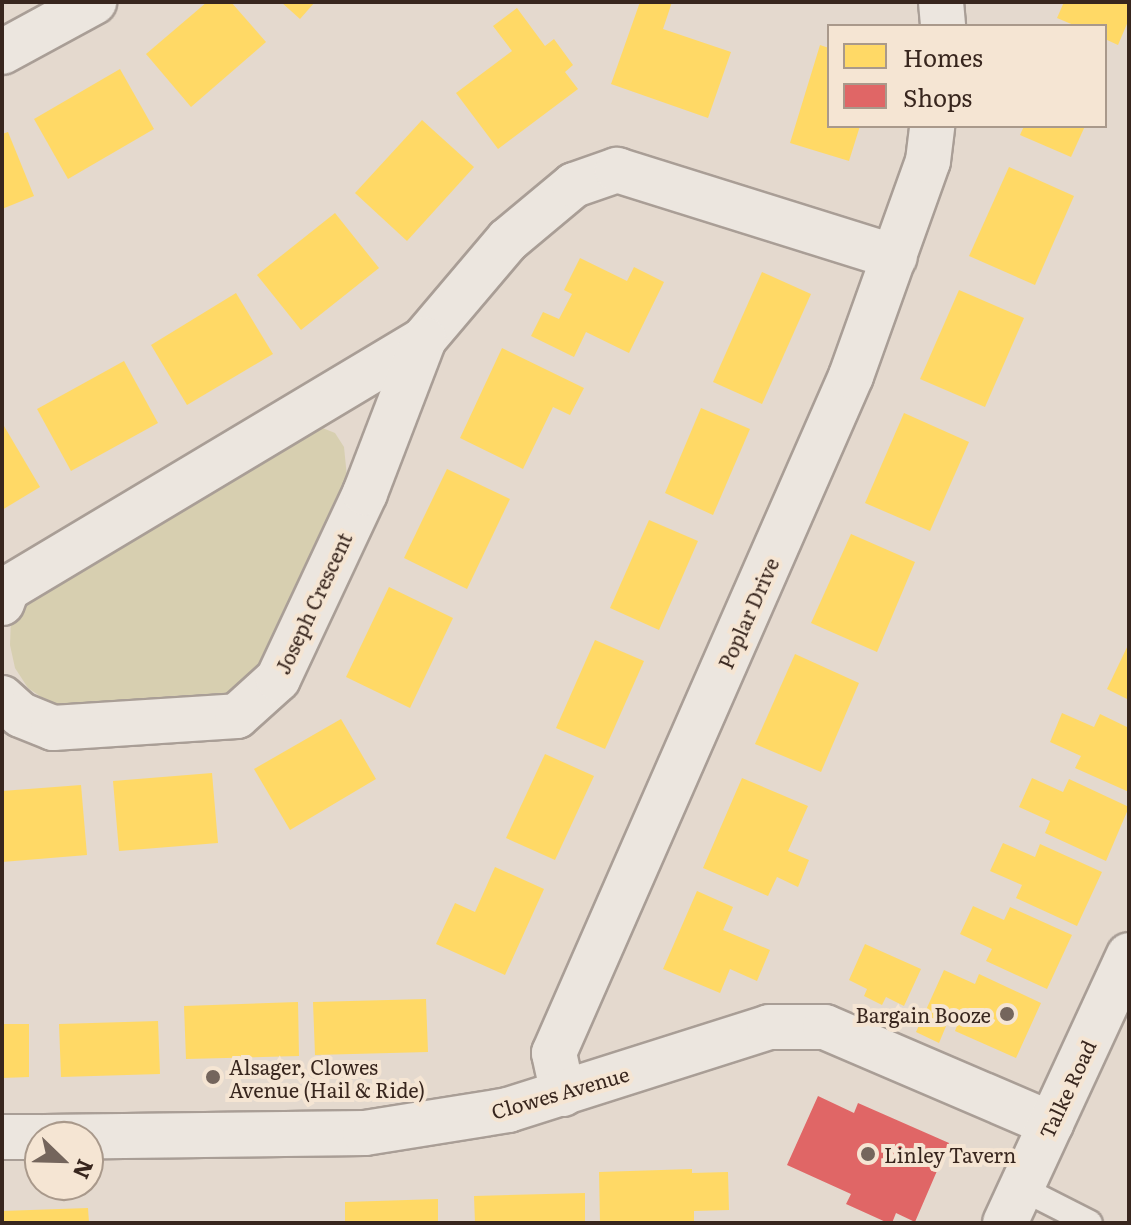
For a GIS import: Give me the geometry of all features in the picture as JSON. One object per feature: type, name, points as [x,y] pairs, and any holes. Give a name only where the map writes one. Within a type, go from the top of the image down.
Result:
[{"type":"street","points":[[2,52],[94,2]]},
{"type":"street","points":[[941,2],[943,24]]},
{"type":"street","name":"Poplar Drive","points":[[563,1094],[554,1053],[851,376],[928,161],[932,128]]},
{"type":"street","name":"Joseph Crescent","points":[[2,603],[7,589],[424,339],[508,240],[574,185],[617,170],[895,257]]},
{"type":"street","name":"Joseph Crescent","points":[[2,698],[21,715],[53,728],[237,716],[278,679],[365,493],[424,339]]},
{"type":"street","name":"Talke Road","points":[[1013,1206],[1129,955]]},
{"type":"street","name":"Clowes Avenue","points":[[104,1136],[365,1133],[508,1110],[769,1027],[825,1027],[1051,1124]]},
{"type":"street","name":"Clowes Avenue","points":[[2,1137],[24,1137]]},
{"type":"lane","points":[[1013,1206],[1090,1223]]},
{"type":"shaded area","points":[[320,427],[335,433],[344,447],[348,487],[262,667],[236,692],[81,705],[50,703],[28,688],[15,668],[10,645],[11,618],[26,593]]},
{"type":"building: Homes","points":[[207,2],[231,2],[266,42],[191,107],[146,54]]},
{"type":"building: Homes","points":[[281,2],[315,2],[300,19]]},
{"type":"building: Homes","points":[[640,2],[672,2],[663,29],[731,52],[708,118],[611,84]]},
{"type":"building: Homes","points":[[1064,2],[1129,2],[1129,19],[1118,45],[1107,40],[1107,24],[1071,24],[1057,18]]},
{"type":"building: Homes","points":[[517,8],[545,46],[554,39],[573,65],[565,72],[578,89],[498,149],[456,93],[512,51],[493,26]]},
{"type":"building: Homes","points":[[820,45],[827,47],[827,128],[859,128],[849,161],[790,143]]},
{"type":"building: Homes","points":[[120,69],[154,129],[68,179],[34,119]]},
{"type":"building: Homes","points":[[422,120],[474,167],[407,241],[355,193]]},
{"type":"building: Homes","points":[[1023,128],[1084,128],[1071,157],[1020,135]]},
{"type":"building: Homes","points":[[8,132],[34,196],[2,209],[2,134]]},
{"type":"building: Homes","points":[[1009,167],[1074,196],[1035,285],[969,256]]},
{"type":"building: Homes","points":[[335,213],[379,268],[301,330],[257,275]]},
{"type":"building: Homes","points":[[580,258],[627,281],[634,267],[664,282],[629,353],[586,332],[574,357],[531,336],[543,312],[559,319],[572,294],[564,290]]},
{"type":"building: Homes","points":[[762,272],[811,294],[762,404],[713,382]]},
{"type":"building: Homes","points":[[959,290],[1024,318],[985,407],[920,379]]},
{"type":"building: Homes","points":[[236,293],[273,354],[187,405],[151,345]]},
{"type":"building: Homes","points":[[502,348],[584,388],[570,415],[553,407],[523,469],[460,438]]},
{"type":"building: Homes","points":[[124,361],[158,423],[71,471],[37,409]]},
{"type":"building: Homes","points":[[701,408],[750,429],[713,515],[665,493]]},
{"type":"building: Homes","points":[[904,413],[969,442],[930,531],[865,503]]},
{"type":"building: Homes","points":[[4,426],[40,487],[2,510],[2,428]]},
{"type":"building: Homes","points":[[447,469],[510,499],[467,589],[404,558]]},
{"type":"building: Homes","points":[[649,520],[698,541],[659,630],[610,608]]},
{"type":"building: Homes","points":[[851,534],[915,562],[877,652],[811,623]]},
{"type":"building: Homes","points":[[389,587],[453,618],[410,708],[346,677]]},
{"type":"building: Homes","points":[[595,640],[644,661],[605,749],[556,728]]},
{"type":"building: Homes","points":[[1129,643],[1129,700],[1107,689]]},
{"type":"building: Homes","points":[[795,654],[859,683],[821,772],[755,744]]},
{"type":"building: Homes","points":[[1062,713],[1094,727],[1100,714],[1129,728],[1129,792],[1075,768],[1081,756],[1050,742]]},
{"type":"building: Homes","points":[[341,719],[376,779],[290,830],[254,769]]},
{"type":"building: Homes","points":[[545,754],[594,776],[555,860],[506,838]]},
{"type":"building: Homes","points":[[212,773],[218,843],[119,851],[113,781]]},
{"type":"building: Homes","points":[[742,778],[808,806],[788,851],[809,860],[798,887],[777,877],[768,896],[703,868]]},
{"type":"building: Homes","points":[[1032,778],[1063,792],[1069,779],[1129,807],[1106,861],[1045,833],[1050,821],[1019,807]]},
{"type":"building: Homes","points":[[81,785],[87,855],[2,862],[2,791]]},
{"type":"building: Homes","points":[[1003,843],[1035,857],[1040,844],[1102,872],[1077,926],[1016,898],[1022,885],[990,871]]},
{"type":"building: Homes","points":[[495,867],[544,889],[505,975],[436,944],[455,903],[475,912]]},
{"type":"building: Homes","points":[[697,891],[733,907],[723,930],[770,950],[757,981],[730,969],[720,993],[663,969]]},
{"type":"building: Homes","points":[[973,906],[1004,920],[1010,907],[1072,935],[1047,989],[986,961],[992,949],[960,934]]},
{"type":"building: Homes","points":[[865,944],[921,969],[904,1006],[886,997],[882,1005],[864,996],[867,989],[849,980]]},
{"type":"building: Homes","points":[[944,970],[975,984],[979,974],[1041,1003],[1016,1058],[955,1031],[958,1023],[949,1019],[939,1043],[916,1032]]},
{"type":"building: Homes","points":[[426,999],[428,1052],[315,1055],[313,1002]]},
{"type":"building: Homes","points":[[298,1002],[299,1056],[186,1059],[184,1006]]},
{"type":"building: Homes","points":[[158,1021],[160,1074],[61,1077],[59,1024]]},
{"type":"building: Homes","points":[[2,1024],[29,1024],[29,1077],[2,1078]]},
{"type":"building: Homes","points":[[692,1169],[692,1173],[728,1172],[729,1210],[694,1211],[694,1222],[600,1223],[599,1172]]},
{"type":"building: Homes","points":[[585,1193],[585,1223],[475,1223],[474,1196]]},
{"type":"building: Homes","points":[[438,1199],[438,1223],[345,1223],[345,1202]]},
{"type":"building: Homes","points":[[88,1208],[89,1223],[2,1223],[2,1211]]},
{"type":"building: Shops","name":"Linley Tavern","points":[[818,1096],[854,1113],[858,1103],[949,1143],[915,1222],[896,1213],[892,1223],[888,1223],[846,1204],[851,1194],[787,1165]]},
{"type":"place","name":"Bargain Booze","points":[[1007,1014]]},
{"type":"place","name":"Alsager, Clowes Avenue (Hail & Ride)","points":[[213,1077]]},
{"type":"place","name":"Linley Tavern","points":[[868,1154]]}]
